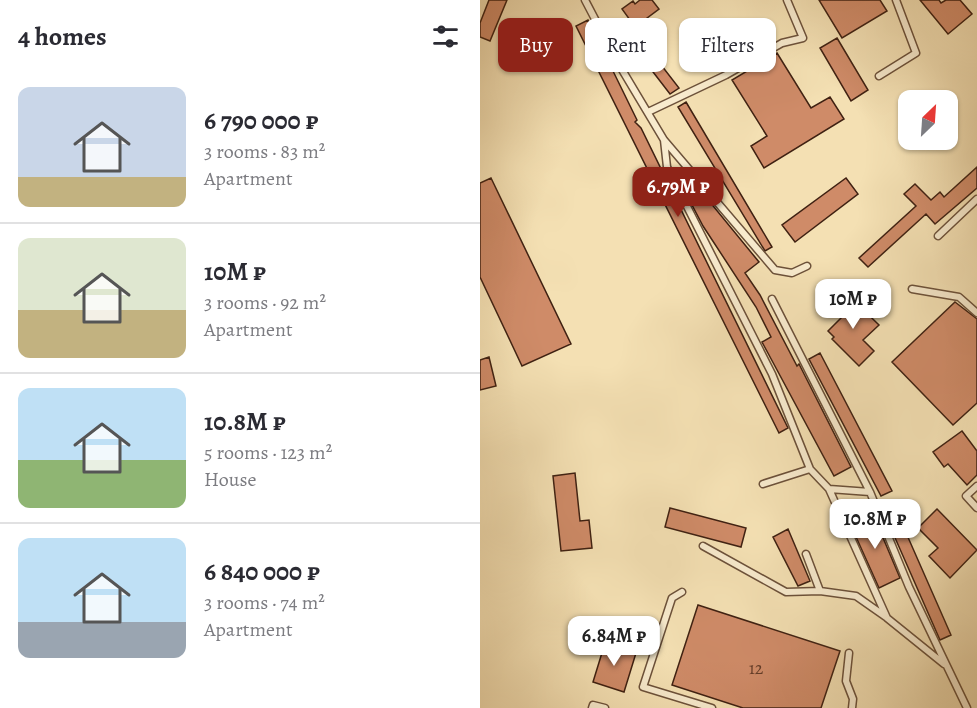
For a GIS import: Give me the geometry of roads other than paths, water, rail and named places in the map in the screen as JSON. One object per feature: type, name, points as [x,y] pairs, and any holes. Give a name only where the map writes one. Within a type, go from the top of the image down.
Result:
[{"type":"lane","points":[[585,0],[664,140],[775,270],[792,273],[807,266]]},
{"type":"lane","points":[[648,112],[726,75],[782,43],[803,38],[787,0]]},
{"type":"lane","points":[[879,76],[916,53],[896,0]]},
{"type":"lane","points":[[664,140],[666,167],[772,374],[810,469],[829,489],[887,618]]},
{"type":"lane","points":[[938,236],[977,199]]},
{"type":"lane","points":[[912,289],[959,297],[977,313]]},
{"type":"lane","points":[[772,299],[870,492],[909,587],[967,708]]},
{"type":"lane","points":[[763,484],[810,469]]},
{"type":"lane","points":[[977,486],[966,496],[977,508]]},
{"type":"lane","points":[[829,489],[870,492]]},
{"type":"lane","points":[[703,546],[786,592],[820,591],[856,596],[947,666]]},
{"type":"lane","points":[[806,554],[820,591]]},
{"type":"lane","points":[[682,592],[672,598],[644,687],[712,708]]},
{"type":"lane","points":[[849,653],[846,681],[853,699],[852,708]]},
{"type":"lane","points":[[592,708],[594,705],[605,708]]}]
